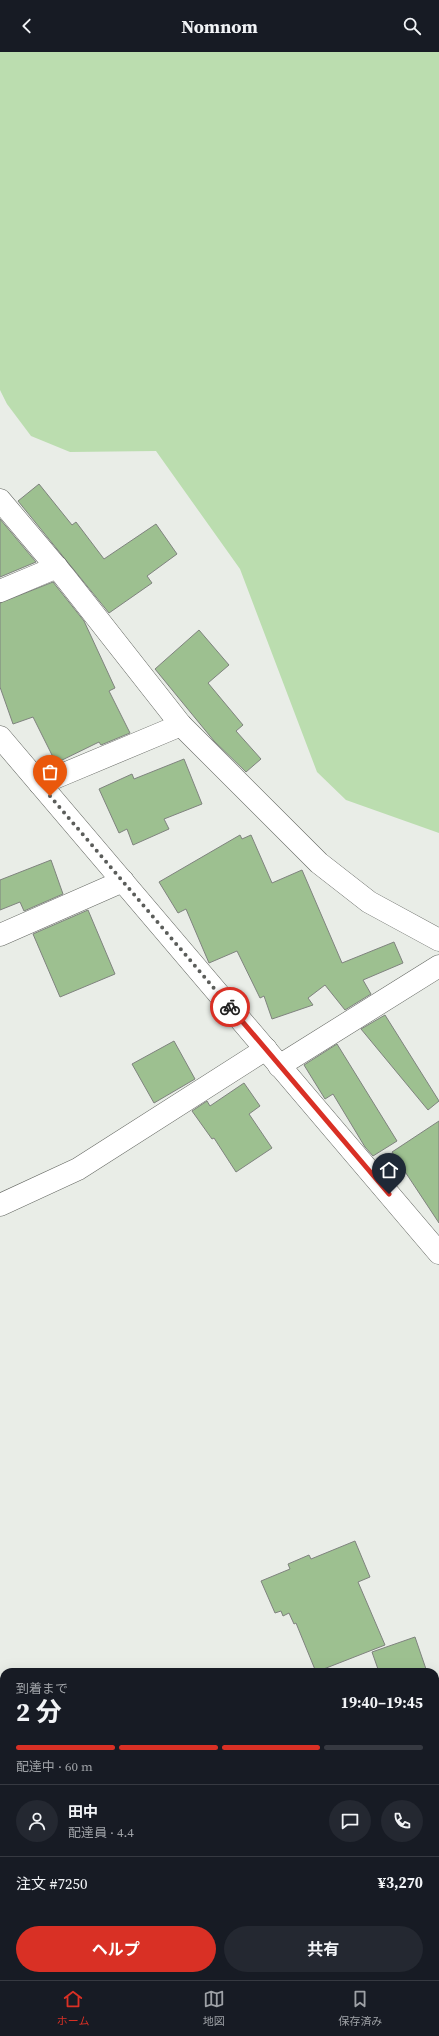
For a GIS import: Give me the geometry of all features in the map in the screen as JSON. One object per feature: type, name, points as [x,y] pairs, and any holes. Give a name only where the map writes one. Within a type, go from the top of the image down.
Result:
[{"type":"street","points":[[0,500],[57,567],[181,725],[320,863],[369,902],[439,940]]},
{"type":"street","points":[[0,591],[57,567]]},
{"type":"street","points":[[40,784],[181,725]]},
{"type":"street","points":[[0,737],[439,1253]]},
{"type":"street","points":[[0,935],[122,881]]},
{"type":"street","points":[[279,1066],[439,966]]},
{"type":"street","points":[[0,1205],[78,1169],[266,1049]]},
{"type":"green space","points":[[0,52],[439,52],[439,833],[346,800],[317,772],[240,569],[156,451],[70,452],[31,436],[7,404],[0,390]]},
{"type":"building","points":[[39,484],[72,525],[76,522],[104,559],[156,524],[177,554],[147,576],[152,583],[109,613],[18,501]]},
{"type":"building","points":[[0,519],[36,562],[0,577]]},
{"type":"building","points":[[53,582],[84,621],[115,688],[109,691],[130,733],[101,745],[99,742],[56,763],[33,717],[13,724],[0,687],[0,603]]},
{"type":"building","points":[[199,630],[229,665],[208,683],[243,725],[236,731],[261,759],[246,772],[214,741],[155,669]]},
{"type":"building","points":[[184,759],[202,804],[164,819],[169,829],[133,845],[127,829],[119,833],[99,789],[132,774],[134,779]]},
{"type":"building","points":[[240,835],[242,839],[251,835],[272,883],[302,870],[342,963],[394,942],[403,963],[363,980],[371,994],[345,1010],[325,985],[308,998],[313,1005],[272,1019],[264,996],[260,998],[237,951],[209,963],[186,909],[178,913],[159,882]]},
{"type":"building","points":[[51,860],[63,894],[24,911],[20,902],[0,910],[0,880]]},
{"type":"building","points":[[88,910],[115,974],[60,997],[33,934]]},
{"type":"building","points":[[385,1015],[439,1101],[428,1110],[361,1029]]},
{"type":"building","points":[[174,1041],[195,1079],[154,1103],[132,1064]]},
{"type":"building","points":[[337,1044],[397,1141],[373,1156],[365,1147],[333,1094],[325,1099],[304,1065]]},
{"type":"building","points":[[244,1083],[260,1106],[249,1114],[272,1148],[236,1172],[214,1138],[212,1139],[192,1111],[207,1101],[210,1106]]},
{"type":"building","points":[[439,1121],[439,1223],[392,1152]]},
{"type":"building","points":[[355,1541],[370,1577],[358,1582],[385,1645],[326,1668],[314,1668],[296,1623],[294,1624],[289,1613],[283,1616],[281,1611],[275,1613],[261,1581],[290,1569],[288,1564],[309,1555],[311,1559]]},
{"type":"building","points":[[415,1637],[426,1668],[378,1668],[372,1652]]},
{"type":"way so far","points":[[50,796],[230,1007]]},
{"type":"route","points":[[230,1007],[389,1194]]}]
